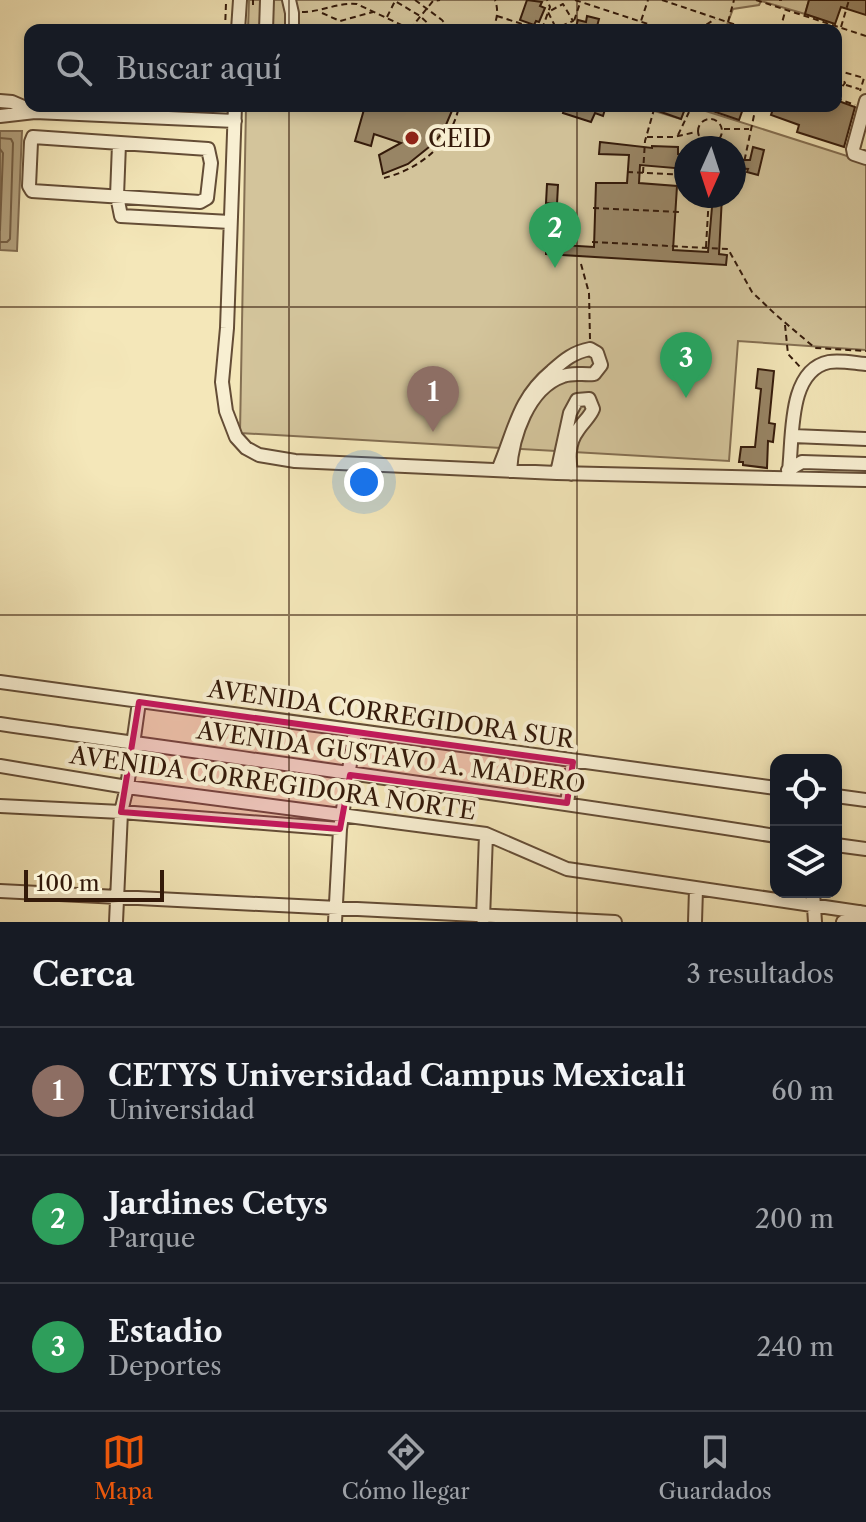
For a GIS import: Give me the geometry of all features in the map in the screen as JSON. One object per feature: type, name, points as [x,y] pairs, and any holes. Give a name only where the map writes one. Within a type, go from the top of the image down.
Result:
[{"type":"street","points":[[266,24],[267,0]]},
{"type":"street","points":[[289,0],[292,24]]},
{"type":"street","points":[[240,24],[246,2]]},
{"type":"street","points":[[864,99],[862,136],[853,152],[866,158]]},
{"type":"street","points":[[0,101],[24,107]]},
{"type":"street","points":[[0,116],[35,112],[235,121]]},
{"type":"street","points":[[235,112],[222,382],[229,425],[246,448],[259,455],[295,461],[564,474],[784,475],[866,480]]},
{"type":"street","points":[[36,137],[202,147],[208,149],[211,156],[210,174],[205,201],[32,191],[29,186],[31,142],[36,137]]},
{"type":"street","points":[[119,144],[118,214],[125,217],[230,222]]},
{"type":"street","points":[[210,174],[231,176]]},
{"type":"street","points":[[590,349],[601,359],[599,370],[588,375],[567,374],[545,386],[522,421],[504,470],[518,414],[533,388],[567,358],[590,349]]},
{"type":"street","points":[[784,475],[799,387],[818,367],[831,362],[866,364]]},
{"type":"street","points":[[589,399],[593,409],[591,415],[575,434],[564,474],[570,413],[577,400],[589,399]]},
{"type":"street","points":[[793,436],[866,439]]},
{"type":"street","points":[[784,475],[802,462],[866,464]]},
{"type":"street","name":"AVENIDA CORREGIDORA SUR","points":[[0,682],[770,787]]},
{"type":"street","points":[[116,922],[121,812],[139,702]]},
{"type":"street","name":"AVENIDA GUSTAVO A. MADERO","points":[[0,724],[567,803],[770,835]]},
{"type":"street","points":[[335,922],[341,823],[355,731]]},
{"type":"street","points":[[567,803],[573,762]]},
{"type":"street","name":"AVENIDA CORREGIDORA NORTE","points":[[0,766],[341,823],[486,834],[567,869],[696,889],[813,899],[862,916]]},
{"type":"street","points":[[842,797],[866,800]]},
{"type":"street","points":[[0,806],[341,823]]},
{"type":"street","points":[[483,918],[486,834]]},
{"type":"street","points":[[842,846],[866,849]]},
{"type":"street","points":[[695,922],[696,889]]},
{"type":"street","points":[[0,891],[335,907],[483,918],[615,922]]},
{"type":"street","points":[[813,899],[815,922]]},
{"type":"street","points":[[843,922],[862,916]]},
{"type":"path","points":[[246,2],[253,0]]},
{"type":"path","points":[[415,0],[443,24]]},
{"type":"path","points":[[414,24],[430,2],[440,0]]},
{"type":"path","points":[[494,24],[497,16],[495,0]]},
{"type":"path","points":[[543,24],[550,7],[547,0]]},
{"type":"path","points":[[575,0],[647,24]]},
{"type":"path","points":[[641,22],[648,0]]},
{"type":"path","points":[[662,0],[730,24]]},
{"type":"path","points":[[727,23],[734,0]]},
{"type":"path","points":[[756,0],[829,24]]},
{"type":"path","points":[[842,24],[849,0]]},
{"type":"path","points":[[387,17],[395,1],[429,24]]},
{"type":"path","points":[[572,24],[580,2]]},
{"type":"path","points":[[225,24],[226,3]]},
{"type":"path","points":[[297,12],[319,12],[349,3],[400,24]]},
{"type":"path","points":[[548,12],[563,4],[573,21]]},
{"type":"path","points":[[782,24],[786,10]]},
{"type":"path","points":[[319,12],[340,21],[374,12]]},
{"type":"path","points":[[548,12],[553,24]]},
{"type":"path","points":[[497,16],[522,24]]},
{"type":"path","points":[[708,24],[716,19]]},
{"type":"path","points":[[566,24],[573,21]]},
{"type":"path","points":[[842,28],[866,36]]},
{"type":"path","points":[[864,78],[844,72],[842,78],[864,99]]},
{"type":"path","points":[[842,97],[864,99]]},
{"type":"path","points":[[384,178],[410,169],[429,155],[448,136],[457,112]]},
{"type":"path","points":[[643,173],[646,137],[653,112]]},
{"type":"path","points":[[677,136],[689,112]]},
{"type":"path","points":[[746,150],[754,112]]},
{"type":"path","points":[[700,136],[700,124],[707,120],[715,120],[722,129]]},
{"type":"path","points":[[722,129],[750,129]]},
{"type":"path","points":[[719,136],[722,129]]},
{"type":"path","points":[[677,136],[698,132]]},
{"type":"path","points":[[646,137],[674,136]]},
{"type":"path","points":[[627,172],[674,174]]},
{"type":"path","points":[[593,208],[679,212]]},
{"type":"path","points":[[706,248],[708,208]]},
{"type":"path","points":[[592,242],[728,249],[752,292],[815,348],[866,351]]},
{"type":"path","points":[[581,264],[589,293],[590,349]]},
{"type":"path","points":[[785,324],[788,354],[808,375]]},
{"type":"highlighted area","points":[[139,702],[573,762],[567,803],[350,775],[340,829],[121,812]]},
{"type":"shaded area","points":[[249,0],[809,0],[805,14],[761,1],[759,5],[733,9],[727,24],[248,24]]},
{"type":"shaded area","points":[[246,112],[658,112],[681,119],[684,112],[709,112],[866,162],[866,350],[738,341],[729,461],[240,433]]},
{"type":"water","points":[[0,131],[22,131],[17,251],[0,250]]},
{"type":"building","points":[[527,0],[542,2],[540,6],[545,8],[539,22],[531,24],[520,20]]},
{"type":"building","points":[[809,0],[866,0],[866,15],[841,7],[835,24],[805,14]]},
{"type":"building","points":[[587,16],[599,19],[598,24],[577,24],[578,20],[586,22]]},
{"type":"building","points":[[842,102],[855,107],[844,147],[797,132],[799,125],[771,115],[772,112],[842,112]]},
{"type":"building","name":"CEID","points":[[363,112],[451,112],[443,132],[434,143],[408,164],[383,174],[379,155],[401,143],[374,134],[371,146],[355,141]]},
{"type":"building","points":[[604,112],[603,116],[595,113],[591,122],[563,113]]},
{"type":"building","points":[[661,112],[684,112],[681,119]]},
{"type":"building","points":[[716,112],[742,112],[739,120]]},
{"type":"building","points":[[600,142],[652,148],[674,147],[674,168],[640,165],[639,183],[674,186],[673,250],[708,252],[712,208],[721,208],[719,254],[727,255],[726,265],[546,254],[546,244],[594,247],[596,183],[627,183],[629,155],[599,154]]},
{"type":"building","points":[[753,147],[764,150],[758,175],[747,172],[746,160],[750,160]]},
{"type":"building","points":[[547,184],[558,185],[557,204],[546,203]]},
{"type":"building","points":[[758,369],[774,371],[769,423],[775,424],[773,442],[768,441],[767,468],[739,462],[741,447],[755,447],[761,389],[756,388]]},
{"type":"place","name":"CEID","points":[[412,138]]},
{"type":"place","name":"Jardines Cetys","points":[[555,268]]},
{"type":"place","name":"Estadio","points":[[686,398]]},
{"type":"place","name":"CETYS Universidad Campus Mexicali","points":[[433,432]]}]
